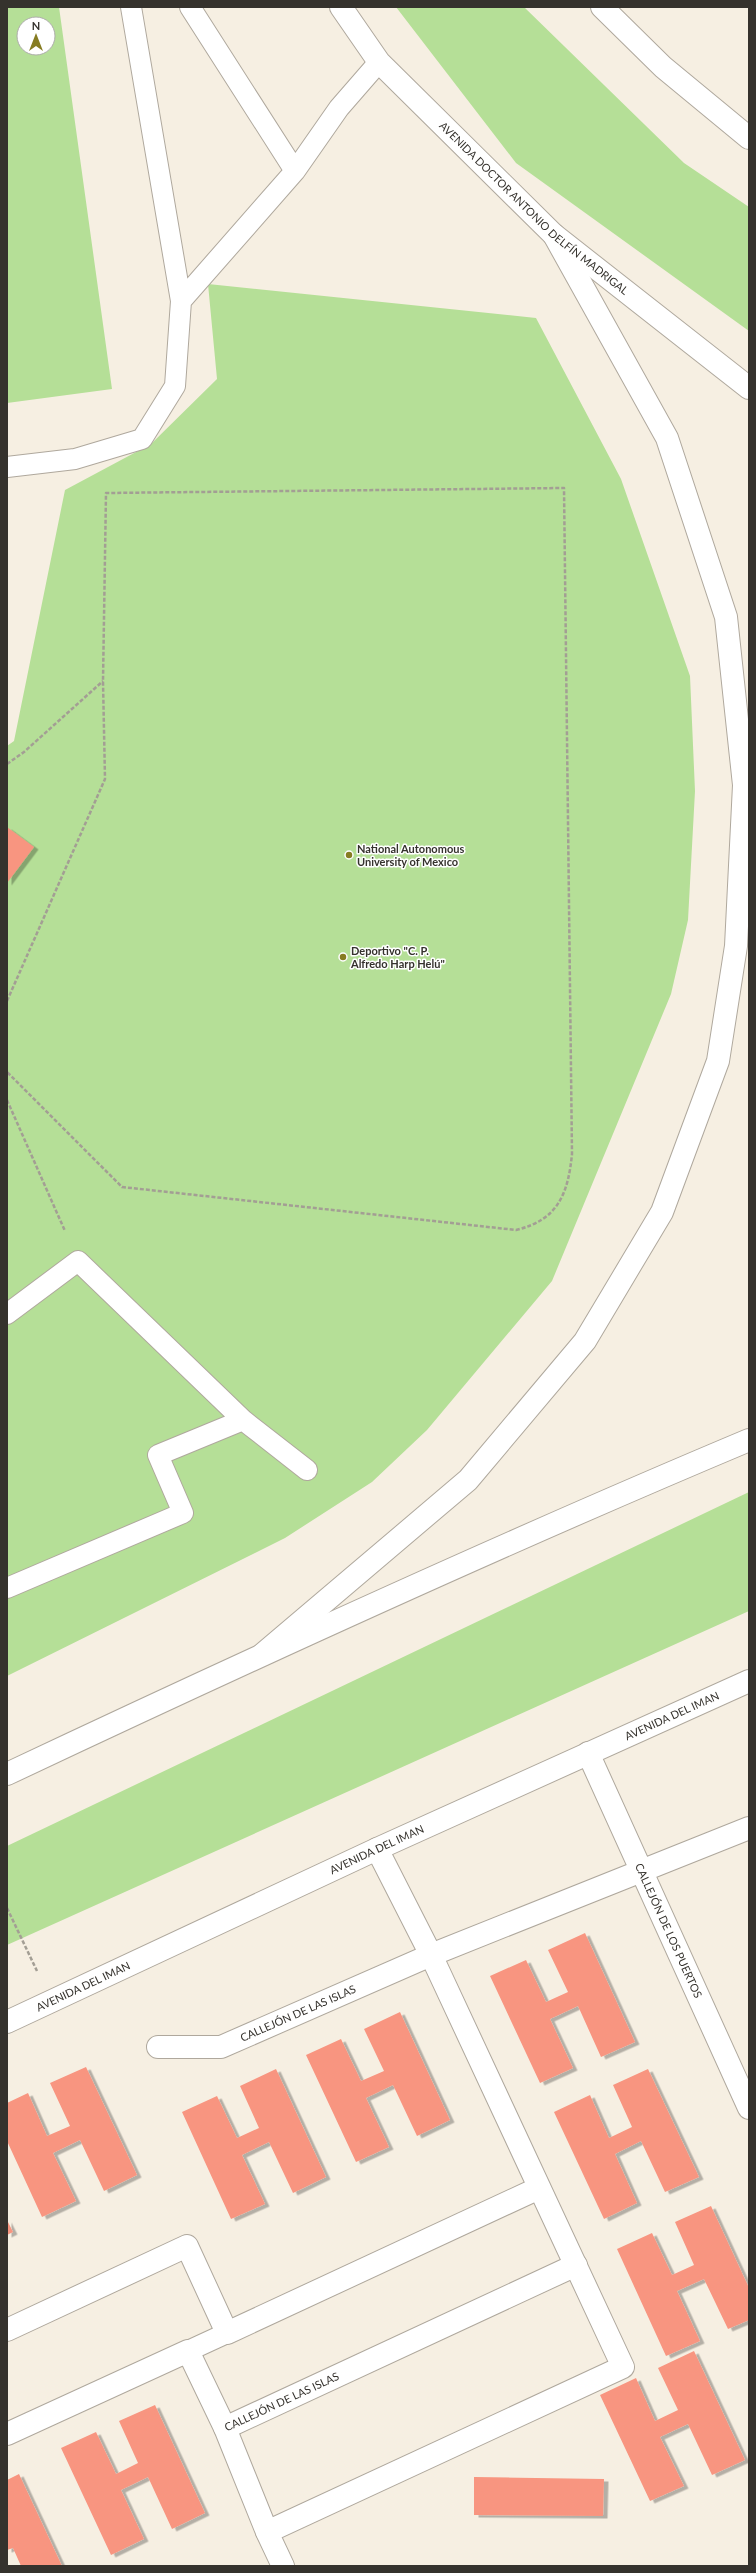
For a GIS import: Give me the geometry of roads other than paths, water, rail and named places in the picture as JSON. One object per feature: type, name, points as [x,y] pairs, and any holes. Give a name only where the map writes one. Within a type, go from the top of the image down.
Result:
[{"type":"main road","name":"AVENIDA DOCTOR ANTONIO DELFÍN MADRIGAL","points":[[341,7],[379,62],[554,236],[749,388]]},
{"type":"main road","points":[[602,7],[663,67],[749,138]]},
{"type":"main road","points":[[263,1654],[468,1480],[585,1341],[662,1212],[718,1061],[736,946],[744,785],[726,617],[667,438],[554,236]]},
{"type":"main road","points":[[7,1774],[263,1654],[605,1500],[749,1440]]},
{"type":"main road","name":"AVENIDA DEL IMAN","points":[[7,2022],[377,1849],[749,1682]]},
{"type":"main road","name":"CALLEJÓN DE LOS PUERTOS","points":[[588,1753],[749,2108]]},
{"type":"main road","name":"CALLEJÓN DE LAS ISLAS","points":[[158,2047],[221,2047],[431,1954],[641,1869],[749,1828]]},
{"type":"main road","points":[[268,2532],[623,2367],[431,1954],[377,1849]]},
{"type":"main road","points":[[7,2330],[187,2246],[227,2333],[539,2188]]},
{"type":"main road","name":"CALLEJÓN DE LAS ISLAS","points":[[188,2351],[225,2428],[576,2264]]},
{"type":"main road","points":[[7,2434],[188,2351]]},
{"type":"main road","points":[[225,2428],[283,2566]]},
{"type":"lane","points":[[7,467],[75,459],[142,439],[174,386],[181,301],[131,7]]},
{"type":"lane","points":[[190,7],[295,171]]},
{"type":"lane","points":[[181,301],[295,171],[339,108],[379,62]]},
{"type":"lane","points":[[7,1314],[78,1261],[243,1420],[307,1470]]},
{"type":"lane","points":[[7,1588],[182,1513],[158,1455],[243,1420]]},
{"type":"lane","points":[[188,2351],[227,2333]]},
{"type":"place","name":"National Autonomous University of Mexico","points":[[349,855]]},
{"type":"place","name":"Deportivo \"C. P. Alfredo Harp Helú\"","points":[[343,957]]}]
